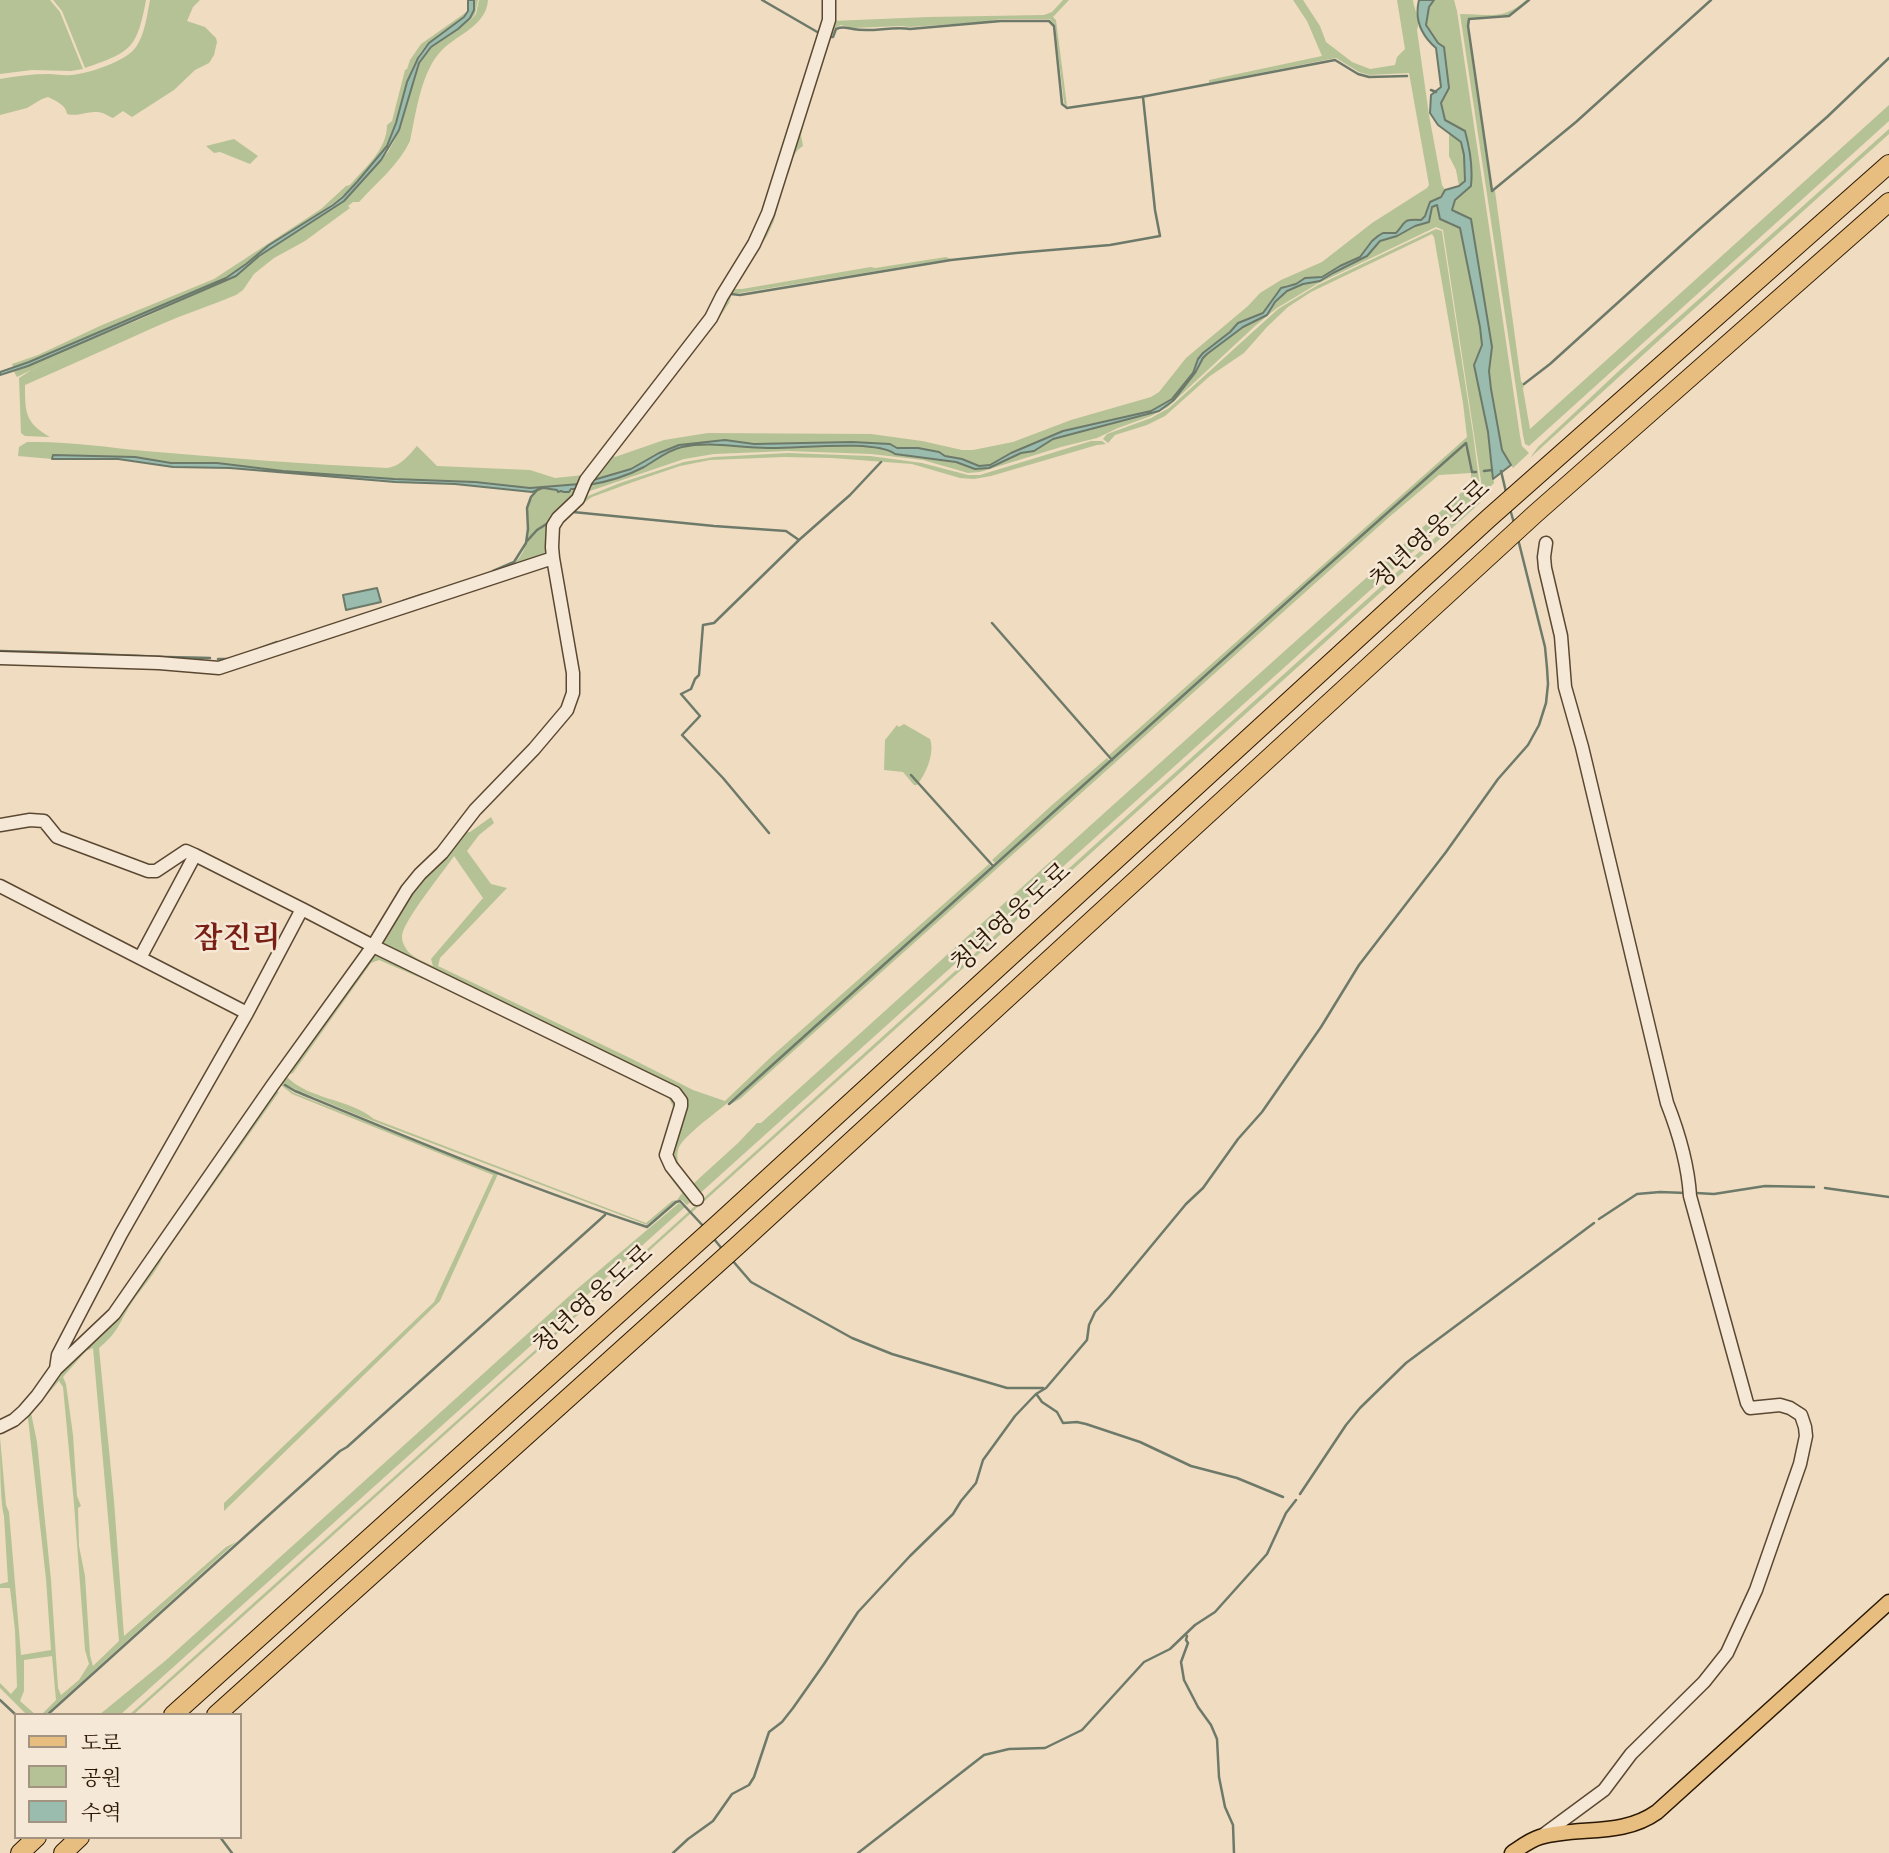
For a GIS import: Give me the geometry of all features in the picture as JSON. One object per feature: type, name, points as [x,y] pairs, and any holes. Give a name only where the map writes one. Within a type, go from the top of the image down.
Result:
[{"type":"highway","name":"청년영웅도로","points":[[175,1713],[718,1224],[1489,518],[1889,164]]},
{"type":"highway","name":"청년영웅도로","points":[[218,1713],[737,1246],[1535,514],[1889,202]]},
{"type":"highway","points":[[20,1853],[35,1839]]},
{"type":"highway","points":[[63,1853],[78,1839]]},
{"type":"main road","points":[[1512,1853],[1541,1837],[1626,1827],[1646,1820],[1889,1602]]},
{"type":"street","points":[[0,1427],[24,1411],[56,1369],[114,1314],[373,946],[407,890],[442,853],[475,810],[534,749],[567,710],[573,693],[573,673],[553,558],[553,526],[578,499],[584,485],[711,318],[759,234],[768,214],[829,20],[829,0]]},
{"type":"street","points":[[1541,1837],[1604,1790],[1631,1754],[1704,1682],[1727,1653],[1756,1590],[1800,1464],[1806,1436],[1801,1415],[1790,1408],[1780,1405],[1750,1408],[1747,1403],[1690,1196],[1582,747],[1565,687],[1561,636],[1545,568],[1546,543]]},
{"type":"street","points":[[0,658],[159,663],[219,668],[553,558]]},
{"type":"street","points":[[0,825],[30,820],[44,821],[57,837],[148,871],[156,871],[186,851],[373,946],[675,1093],[681,1105],[666,1155],[671,1166],[697,1199]]},
{"type":"street","points":[[140,958],[195,855]]},
{"type":"street","points":[[0,886],[247,1013]]},
{"type":"street","points":[[56,1369],[58,1355],[121,1234],[247,1013],[302,909]]},
{"type":"green space","points":[[0,0],[50,0],[60,12],[83,69],[0,74]]},
{"type":"green space","points":[[53,0],[146,0],[139,29],[129,46],[113,58],[85,68],[62,11]]},
{"type":"green space","points":[[150,0],[200,0],[193,7],[187,21],[205,27],[216,38],[214,55],[209,63],[195,70],[174,90],[132,117],[123,111],[113,118],[99,112],[67,114],[63,106],[48,97],[27,108],[0,115],[0,79],[36,74],[78,74],[106,66],[131,52],[142,36]]},
{"type":"green space","points":[[474,0],[478,0],[475,14],[469,22],[476,14],[479,0],[488,0],[477,23],[448,44],[435,59],[420,93],[410,141],[393,166],[359,202],[353,202],[348,206],[350,208],[305,241],[274,258],[254,274],[236,295],[165,323],[25,385],[28,416],[36,427],[50,437],[25,436],[21,433],[19,378],[32,370],[17,377],[14,372],[236,276],[259,256],[344,201],[388,152],[395,139],[419,63],[431,48],[470,18],[474,10]]},
{"type":"green space","points":[[1063,0],[1069,0],[1053,17],[1056,20],[1067,106],[1064,103],[1055,25],[1050,19],[1001,19],[910,27],[853,28],[841,25],[835,28],[829,38],[805,118],[801,135],[803,146],[796,152],[785,178],[774,221],[733,289],[871,267],[946,257],[951,259],[732,293],[717,321],[613,455],[615,457],[664,440],[708,433],[871,434],[973,450],[1013,442],[1071,420],[1151,397],[1159,392],[1186,358],[1260,293],[1281,280],[1322,262],[1372,223],[1429,185],[1409,73],[1369,75],[1336,58],[1209,83],[1209,80],[1322,56],[1307,21],[1293,0],[1303,0],[1320,26],[1326,42],[1352,62],[1370,69],[1395,65],[1397,57],[1405,49],[1397,0],[1413,0],[1418,18],[1417,30],[1429,115],[1445,190],[1420,220],[1407,221],[1396,233],[1383,233],[1360,257],[1322,277],[1309,277],[1296,284],[1286,285],[1277,292],[1263,313],[1242,321],[1203,353],[1193,373],[1172,399],[1151,411],[1063,431],[990,465],[979,466],[939,452],[897,448],[890,444],[754,444],[725,440],[679,445],[631,469],[590,481],[757,246],[832,21],[1044,15],[1052,12]]},
{"type":"green space","points":[[1434,0],[1454,0],[1457,11],[1520,436],[1522,446],[1529,453],[1513,468],[1502,450],[1491,389],[1489,371],[1492,347],[1471,219],[1451,210],[1472,175],[1465,131],[1445,120],[1441,103],[1449,87],[1438,43],[1426,25],[1429,6]]},
{"type":"green space","points":[[1526,0],[1509,15],[1469,18],[1467,26],[1491,191],[1495,191],[1530,429],[1889,105],[1889,121],[1529,446],[1525,444],[1523,435],[1460,14],[1503,14]]},
{"type":"green space","points":[[468,11],[420,53],[409,76],[391,137],[385,148],[361,179],[332,204],[268,246],[226,278],[13,367],[12,364],[214,279],[321,209],[350,185],[379,150],[387,125],[392,121],[405,70],[421,44]]},
{"type":"green space","points":[[1889,129],[1889,134],[1530,458],[1538,447],[1623,367]]},
{"type":"green space","points":[[1449,134],[1461,142],[1464,155],[1465,181],[1459,186],[1456,170],[1449,156]]},
{"type":"green space","points":[[234,139],[258,156],[250,164],[220,152],[214,153],[206,146]]},
{"type":"green space","points":[[1433,205],[1437,205],[1438,212],[1446,222],[1460,228],[1480,327],[1482,345],[1474,365],[1488,432],[1494,483],[1483,494],[1443,230],[1436,227],[1317,284],[1277,308],[1168,407],[1097,438],[980,472],[968,473],[923,460],[871,454],[788,451],[714,454],[684,459],[584,493],[588,485],[624,476],[672,450],[693,445],[768,448],[871,447],[896,454],[956,462],[975,469],[997,465],[1021,453],[1034,451],[1053,439],[1143,416],[1174,400],[1207,354],[1243,327],[1260,319],[1287,291],[1320,281],[1367,256],[1380,241],[1428,222]]},
{"type":"green space","points":[[1436,229],[1442,231],[1473,434],[1481,494],[1467,503],[697,1196],[671,1158],[684,1100],[383,946],[394,919],[428,872],[461,833],[470,832],[491,817],[494,823],[479,835],[467,851],[491,884],[507,888],[440,958],[438,966],[693,1090],[725,1101],[989,864],[991,867],[683,1141],[679,1147],[678,1163],[693,1184],[757,1123],[761,1123],[1471,484],[1471,473],[1478,472],[1473,471],[1466,442],[1112,759],[1109,755],[1467,437],[1432,234],[1311,292],[1288,307],[1244,353],[1210,376],[1165,416],[1115,435],[1108,443],[1103,439],[1107,434],[1151,418],[1169,408],[1278,309],[1318,285]],"holes":[[[454,856],[483,898],[431,959],[433,966],[407,950],[402,939],[404,929]]]},
{"type":"green space","points":[[1091,441],[1102,441],[1106,444],[974,479],[960,478],[912,464],[832,458],[710,460],[680,466],[633,482],[592,497],[575,509],[588,496],[620,483],[684,462],[714,457],[788,453],[870,456],[980,475]]},
{"type":"green space","points":[[27,442],[72,443],[206,456],[387,468],[400,463],[417,446],[437,466],[530,470],[555,478],[584,475],[580,484],[530,488],[475,482],[171,463],[135,457],[53,455],[52,459],[18,456],[19,447]]},
{"type":"green space","points":[[1465,445],[1471,473],[1439,475],[1388,518],[740,1099],[729,1105],[1307,586]]},
{"type":"green space","points":[[539,489],[564,492],[578,489],[550,524],[549,557],[230,663],[220,664],[218,660],[242,658],[264,647],[511,566],[527,543],[529,506]]},
{"type":"green space","points":[[1481,502],[269,1593],[135,1713],[131,1713],[1459,516]]},
{"type":"green space","points":[[904,724],[930,739],[929,763],[917,785],[903,772],[884,770],[885,740],[897,725],[899,727]]},
{"type":"green space","points":[[1107,758],[1110,761],[995,863],[992,860],[1052,805]]},
{"type":"green space","points":[[381,954],[670,1094],[676,1110],[667,1144],[666,1161],[695,1198],[687,1205],[682,1200],[677,1200],[682,1193],[664,1163],[664,1148],[675,1110],[667,1095],[379,960],[371,963],[293,1073],[288,1075],[371,957]]},
{"type":"green space","points":[[287,1077],[306,1090],[353,1107],[374,1119],[646,1223],[672,1201],[677,1200],[647,1225],[360,1116],[285,1084],[294,1093],[498,1174],[440,1301],[224,1511],[224,1503],[434,1302],[493,1175],[292,1094],[281,1085]]},
{"type":"green space","points":[[279,1092],[164,1255],[114,1333],[99,1348],[124,1636],[226,1547],[236,1542],[47,1713],[43,1713],[56,1700],[52,1656],[24,1660],[24,1691],[20,1701],[34,1713],[25,1713],[0,1688],[0,1683],[11,1694],[17,1687],[10,1588],[0,1588],[0,1584],[8,1582],[0,1437],[21,1655],[51,1650],[46,1579],[28,1418],[0,1435],[0,1429],[82,1348],[273,1093]],"holes":[[[93,1348],[119,1641],[93,1666],[85,1576],[79,1546],[78,1508],[81,1506],[77,1496],[73,1435],[63,1377],[86,1351]],[[59,1381],[63,1387],[85,1650],[89,1664],[79,1680],[61,1695],[58,1688],[51,1580],[37,1442],[31,1413]]]},
{"type":"green space","points":[[679,1203],[685,1207],[122,1713],[101,1713],[165,1661],[577,1289]]},
{"type":"water","points":[[468,0],[474,0],[474,10],[470,18],[431,47],[419,63],[399,130],[381,160],[344,201],[259,256],[236,276],[28,366],[0,375],[0,372],[226,278],[269,245],[343,197],[387,146],[407,82],[418,58],[429,43],[464,17],[468,11]]},
{"type":"water","points":[[1419,0],[1434,0],[1429,7],[1426,25],[1438,43],[1444,47],[1449,88],[1441,103],[1445,120],[1465,131],[1470,151],[1471,186],[1455,200],[1452,210],[1471,219],[1492,347],[1489,371],[1491,389],[1502,450],[1511,465],[1493,479],[1488,432],[1474,365],[1482,345],[1480,327],[1460,228],[1440,219],[1437,205],[1432,207],[1429,222],[1380,241],[1367,256],[1320,281],[1287,291],[1275,302],[1267,315],[1243,327],[1207,354],[1174,400],[1159,411],[1053,439],[1034,451],[1021,453],[989,468],[975,469],[956,462],[895,454],[885,449],[870,447],[768,448],[693,445],[677,448],[631,473],[588,485],[590,481],[631,469],[679,445],[725,440],[754,444],[890,444],[897,448],[939,452],[979,466],[990,465],[1063,431],[1151,411],[1172,399],[1193,373],[1203,353],[1238,323],[1263,313],[1281,288],[1305,278],[1322,277],[1360,257],[1378,236],[1383,233],[1396,233],[1408,221],[1421,220],[1430,202],[1441,197],[1445,190],[1465,181],[1461,142],[1438,125],[1430,113],[1431,95],[1441,87],[1436,48],[1426,38],[1418,21]]},
{"type":"water","points":[[53,455],[135,457],[171,463],[217,463],[283,471],[475,482],[530,488],[580,484],[578,489],[571,489],[569,492],[543,488],[532,492],[230,468],[173,467],[118,459],[52,459]]},
{"type":"water","points":[[377,588],[381,602],[346,610],[343,595]]},
{"type":"waterway","points":[[762,0],[819,33]]},
{"type":"waterway","points":[[1529,0],[1509,16],[1469,19],[1492,191],[1576,122],[1711,0]]},
{"type":"waterway","points":[[829,37],[833,37],[836,29],[843,27],[860,30],[910,29],[1001,21],[1049,21],[1054,26],[1062,104],[1067,108],[1141,97],[1335,60],[1358,74],[1369,77],[1407,76]]},
{"type":"waterway","points":[[1524,384],[1550,364],[1827,117],[1889,58]]},
{"type":"waterway","points":[[1431,90],[1436,92]]},
{"type":"waterway","points":[[731,294],[740,295],[951,260],[1110,245],[1160,236],[1143,97]]},
{"type":"waterway","points":[[729,1104],[1466,443],[1472,472],[1476,472]]},
{"type":"waterway","points":[[573,512],[786,531],[799,540],[850,495],[881,462]]},
{"type":"waterway","points":[[1484,471],[1492,470]]},
{"type":"waterway","points":[[1501,471],[1506,492]]},
{"type":"waterway","points":[[493,571],[514,562],[526,543],[527,508],[538,489]]},
{"type":"waterway","points":[[1510,509],[1514,523]]},
{"type":"waterway","points":[[527,541],[548,523]]},
{"type":"waterway","points":[[673,1853],[713,1821],[732,1794],[749,1785],[769,1732],[782,1722],[793,1708],[858,1612],[953,1514],[976,1483],[983,1460],[1015,1416],[1036,1394],[1046,1388],[1087,1340],[1089,1325],[1095,1312],[1186,1204],[1203,1188],[1238,1139],[1262,1112],[1321,1027],[1359,965],[1498,779],[1528,745],[1539,725],[1546,703],[1548,684],[1545,647],[1518,539]]},
{"type":"waterway","points":[[769,833],[723,778],[682,735],[700,716],[681,694],[691,689],[699,675],[703,625],[714,623],[799,540]]},
{"type":"waterway","points":[[403,601],[424,594]]},
{"type":"waterway","points":[[992,623],[1112,760]]},
{"type":"waterway","points":[[261,648],[277,642]]},
{"type":"waterway","points":[[0,651],[210,658]]},
{"type":"waterway","points":[[218,659],[228,659]]},
{"type":"waterway","points":[[911,775],[993,866]]},
{"type":"waterway","points":[[285,1085],[426,1145],[602,1212],[647,1227],[680,1201],[705,1228]]},
{"type":"waterway","points":[[1696,1193],[1714,1194],[1765,1186],[1814,1187]]},
{"type":"waterway","points":[[1825,1188],[1889,1197]]},
{"type":"waterway","points":[[1599,1219],[1637,1194],[1686,1193]]},
{"type":"waterway","points":[[49,1713],[605,1215]]},
{"type":"waterway","points":[[1300,1494],[1346,1425],[1406,1363],[1594,1223]]},
{"type":"waterway","points":[[714,1239],[723,1250]]},
{"type":"waterway","points":[[732,1260],[751,1282],[852,1338],[892,1354],[1007,1388],[1043,1388]]},
{"type":"waterway","points":[[1037,1395],[1057,1412],[1063,1423],[1086,1424],[1140,1442],[1191,1466],[1237,1478],[1283,1497]]},
{"type":"waterway","points":[[858,1853],[984,1755],[1009,1749],[1045,1748],[1082,1730],[1144,1662],[1170,1649],[1195,1625],[1215,1612],[1267,1554],[1286,1513],[1296,1500]]},
{"type":"waterway","points":[[1187,1636],[1188,1643],[1181,1662],[1184,1680],[1217,1739],[1219,1777],[1225,1807],[1233,1825],[1234,1853]]},
{"type":"waterway","points":[[0,1700],[14,1713]]},
{"type":"waterway","points":[[222,1839],[232,1853]]},
{"type":"district","name":"잠진리","points":[[237,940]]}]
